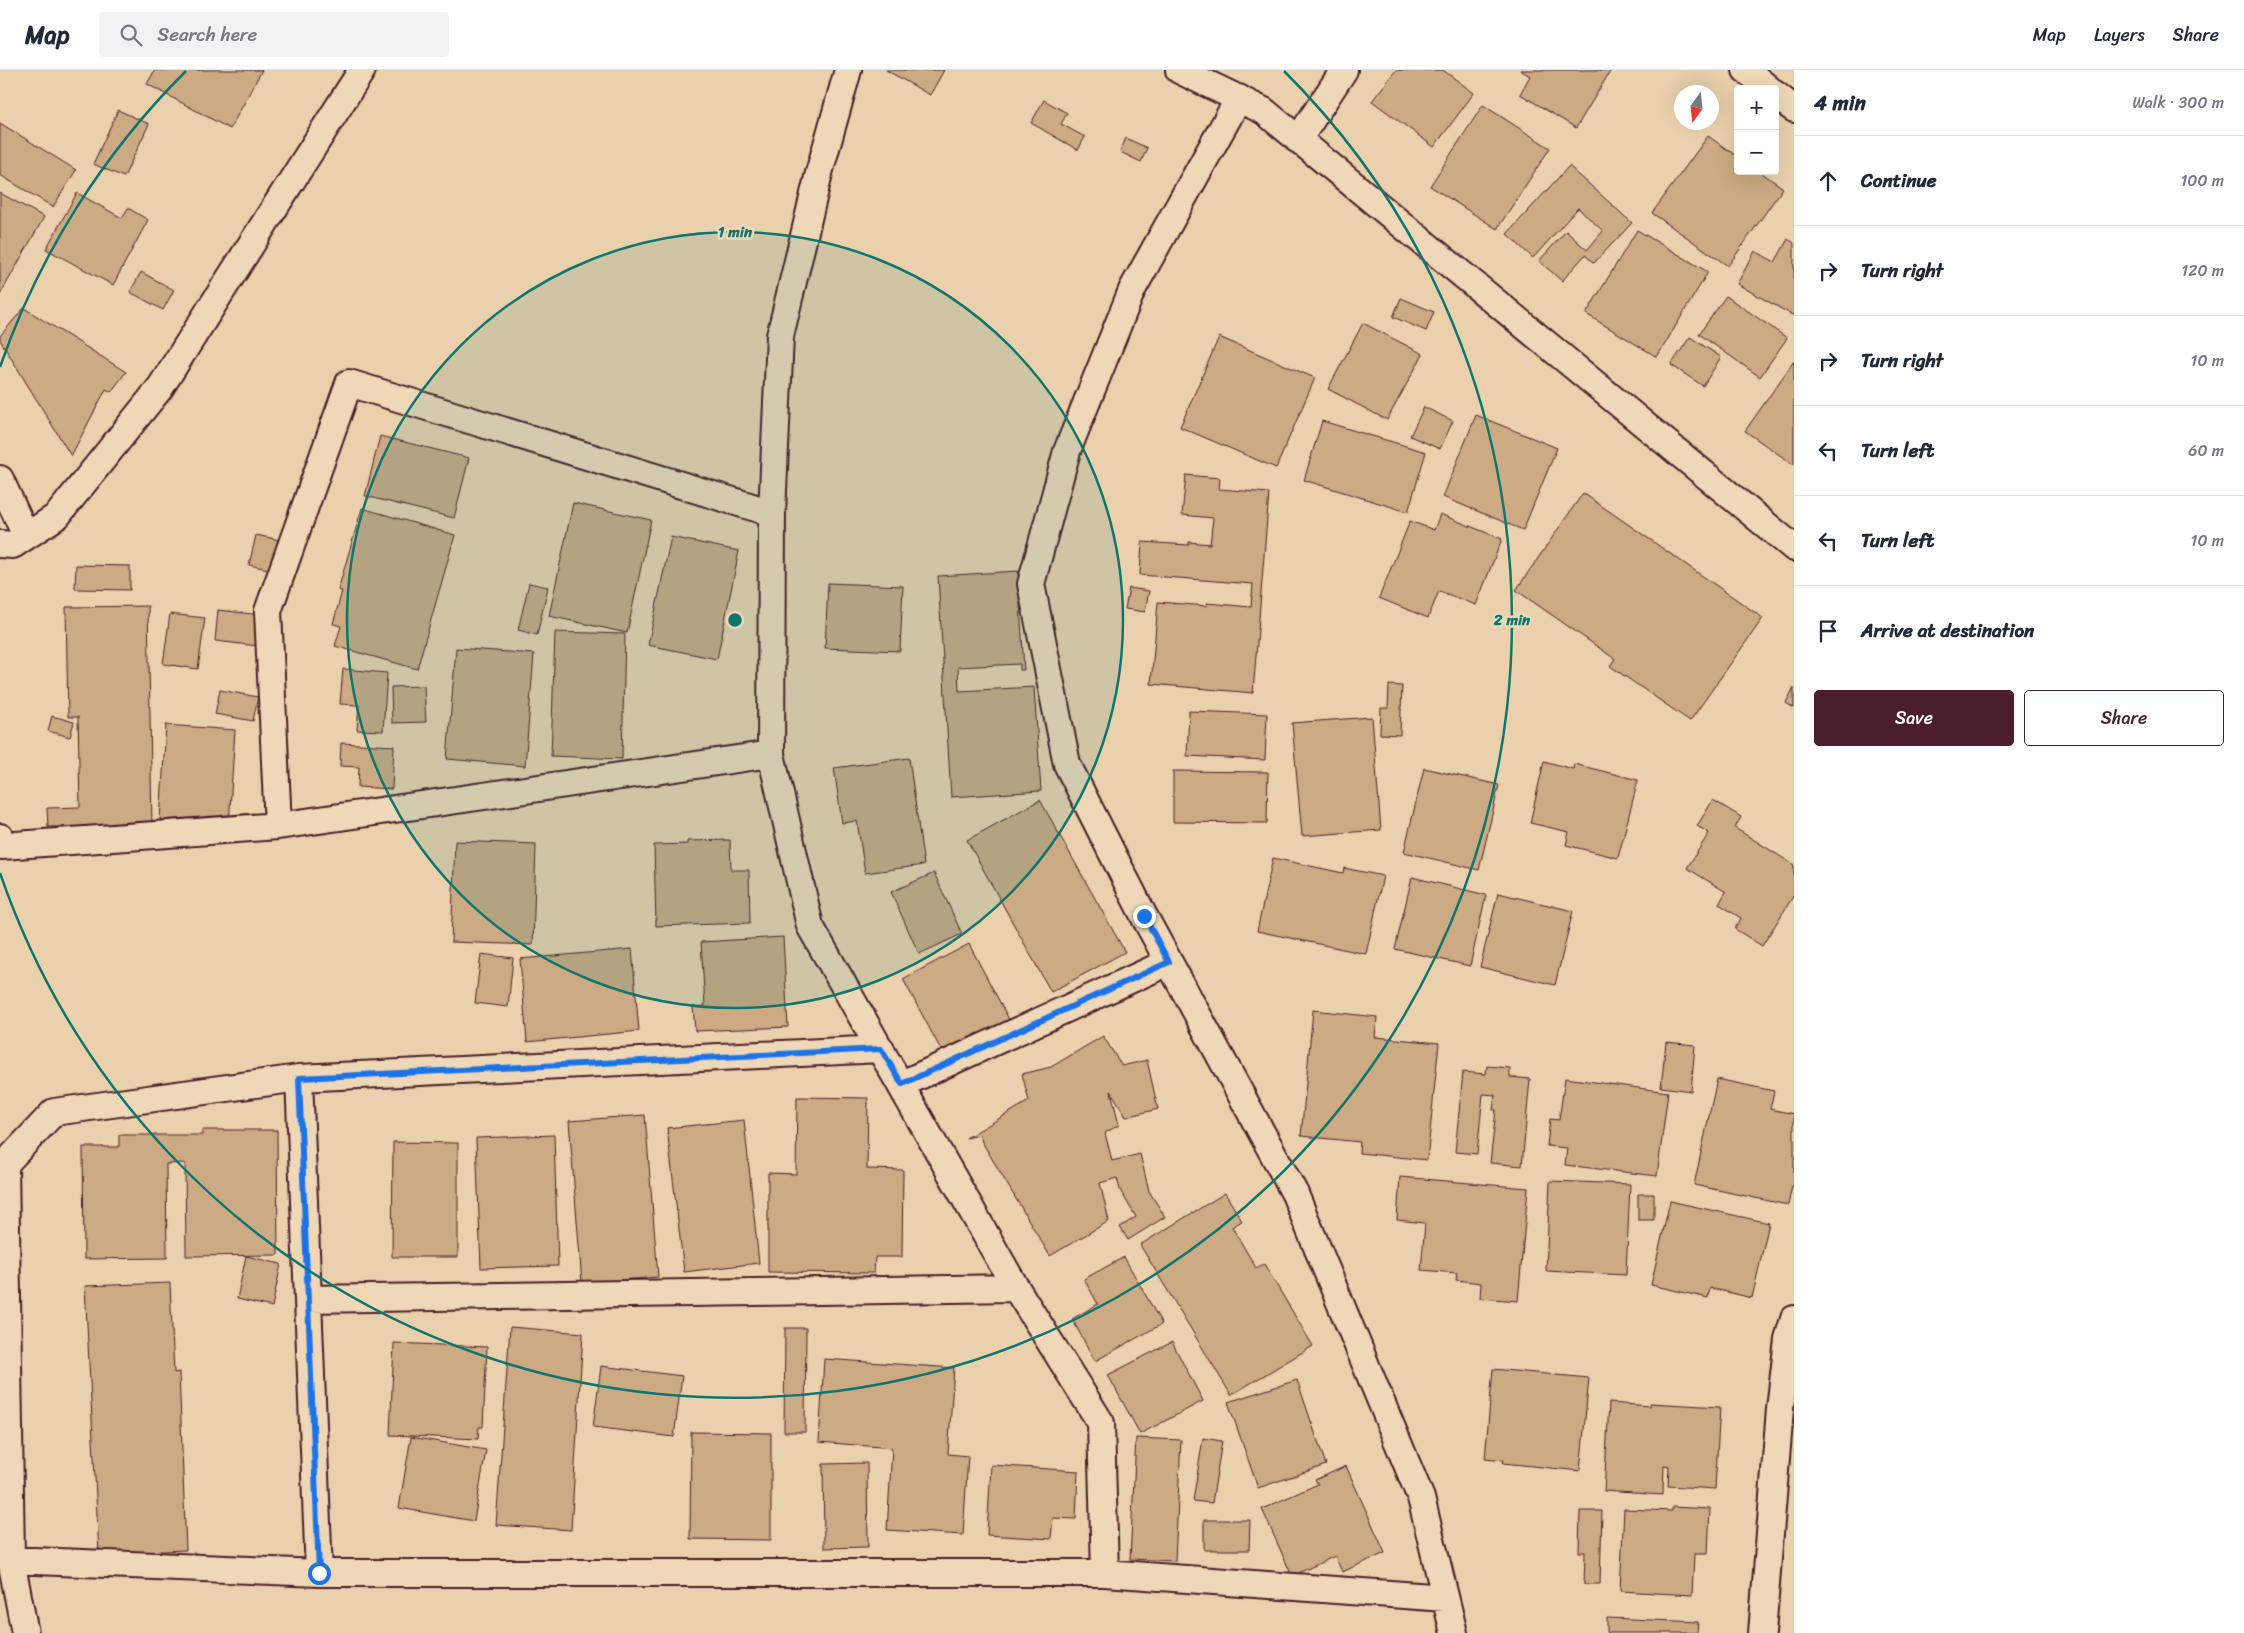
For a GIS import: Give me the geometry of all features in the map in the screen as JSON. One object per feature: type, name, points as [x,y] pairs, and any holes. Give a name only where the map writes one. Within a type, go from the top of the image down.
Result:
[{"type":"street","points":[[0,544],[13,545],[57,516],[160,388],[362,70]]},
{"type":"street","points":[[848,70],[819,173],[780,336],[772,513],[771,754],[810,926],[902,1084],[1016,1288],[1101,1423],[1105,1573]]},
{"type":"street","points":[[1179,70],[1264,111],[1794,548]]},
{"type":"street","points":[[1298,140],[1344,70]]},
{"type":"street","points":[[1746,70],[1764,85]]},
{"type":"street","points":[[1779,97],[1794,109]]},
{"type":"street","points":[[1239,98],[1132,290],[1067,451],[1031,584],[1067,764],[1169,962],[1295,1194],[1421,1498],[1454,1633]]},
{"type":"street","points":[[278,826],[268,611],[349,383],[772,513]]},
{"type":"street","points":[[0,480],[26,536]]},
{"type":"street","points":[[0,837],[2,846],[278,826],[771,754]]},
{"type":"street","points":[[902,1084],[1169,962]]},
{"type":"street","points":[[25,1633],[11,1560],[5,1164],[54,1112],[299,1078],[881,1049]]},
{"type":"street","points":[[299,1078],[319,1573]]},
{"type":"street","points":[[308,1299],[1016,1288]]},
{"type":"street","points":[[1762,1633],[1780,1409],[1788,1339],[1794,1319]]},
{"type":"street","points":[[11,1560],[319,1573],[1105,1573],[1445,1598]]},
{"type":"building","points":[[155,70],[262,70],[230,129],[147,84]]},
{"type":"building","points":[[886,70],[944,70],[930,95]]},
{"type":"building","points":[[1396,70],[1443,70],[1474,93],[1434,147],[1372,101]]},
{"type":"building","points":[[1520,70],[1611,70],[1576,128],[1520,94],[1530,76]]},
{"type":"building","points":[[1044,100],[1067,113],[1061,124],[1085,137],[1078,150],[1031,123]]},
{"type":"building","points":[[1483,105],[1550,148],[1497,229],[1430,186]]},
{"type":"building","points":[[118,110],[149,124],[124,177],[93,164]]},
{"type":"building","points":[[0,123],[76,170],[53,207],[0,175]]},
{"type":"building","points":[[1708,136],[1734,154],[1734,175],[1765,175],[1783,188],[1728,266],[1652,213]]},
{"type":"building","points":[[1126,138],[1147,148],[1141,162],[1120,152]]},
{"type":"building","points":[[1569,166],[1632,223],[1594,263],[1585,255],[1562,281],[1539,261],[1566,231],[1587,250],[1603,231],[1578,208],[1533,258],[1507,234]]},
{"type":"building","points":[[0,193],[44,217],[0,295]]},
{"type":"building","points":[[77,193],[122,218],[128,208],[148,220],[113,285],[46,249]]},
{"type":"building","points":[[1637,230],[1708,272],[1657,357],[1586,314]]},
{"type":"building","points":[[1788,239],[1794,243],[1794,316],[1737,284],[1755,251],[1775,262]]},
{"type":"building","points":[[141,272],[174,290],[163,310],[130,292]]},
{"type":"building","points":[[1726,296],[1787,338],[1760,377],[1699,334]]},
{"type":"building","points":[[1401,298],[1434,312],[1426,331],[1393,317]]},
{"type":"building","points":[[24,308],[126,372],[111,392],[106,389],[71,456],[0,340],[0,336]]},
{"type":"building","points":[[1363,323],[1423,354],[1387,420],[1328,389]]},
{"type":"building","points":[[1219,337],[1315,378],[1276,468],[1180,427]]},
{"type":"building","points":[[1690,337],[1721,357],[1703,386],[1671,365]]},
{"type":"building","points":[[1794,361],[1794,465],[1745,431]]},
{"type":"building","points":[[1424,407],[1453,421],[1440,449],[1410,436]]},
{"type":"building","points":[[1476,415],[1557,448],[1523,530],[1443,497]]},
{"type":"building","points":[[1322,421],[1426,452],[1408,512],[1304,480]]},
{"type":"building","points":[[380,436],[469,458],[454,518],[365,496]]},
{"type":"building","points":[[1186,475],[1220,478],[1219,489],[1269,493],[1253,693],[1151,684],[1158,602],[1207,606],[1207,603],[1251,607],[1253,584],[1140,575],[1142,542],[1189,545],[1189,542],[1210,544],[1213,518],[1182,515]]},
{"type":"building","points":[[1583,493],[1763,618],[1690,721],[1610,666],[1615,659],[1516,590]]},
{"type":"building","points":[[573,503],[651,520],[627,633],[549,616]]},
{"type":"building","points":[[362,508],[455,535],[417,669],[335,646],[341,626],[333,624],[342,591],[338,590]]},
{"type":"building","points":[[1440,514],[1502,539],[1476,605],[1439,591],[1428,618],[1379,598],[1410,521],[1434,530]]},
{"type":"building","points":[[256,535],[285,541],[278,571],[249,565]]},
{"type":"building","points":[[671,537],[739,551],[717,659],[648,645]]},
{"type":"building","points":[[76,565],[130,566],[130,590],[75,589]]},
{"type":"building","points":[[1018,571],[1024,670],[1020,670],[1020,664],[958,667],[959,691],[1034,687],[1041,791],[951,797],[938,576]]},
{"type":"building","points":[[529,583],[548,587],[537,635],[518,630]]},
{"type":"building","points":[[828,583],[903,586],[900,651],[825,648]]},
{"type":"building","points":[[1129,588],[1149,591],[1145,612],[1125,609]]},
{"type":"building","points":[[148,606],[152,825],[48,827],[47,808],[80,807],[78,717],[68,717],[66,607]]},
{"type":"building","points":[[218,610],[261,615],[258,646],[215,641]]},
{"type":"building","points":[[170,614],[205,618],[198,669],[163,664]]},
{"type":"building","points":[[555,632],[625,634],[622,759],[551,756]]},
{"type":"building","points":[[456,648],[534,654],[525,766],[447,759]]},
{"type":"building","points":[[343,669],[387,673],[383,731],[357,730],[359,705],[340,704]]},
{"type":"building","points":[[1389,685],[1402,686],[1400,735],[1380,734],[1381,708],[1388,708]]},
{"type":"building","points":[[424,686],[426,722],[392,723],[391,687]]},
{"type":"building","points":[[1794,687],[1794,708],[1786,703]]},
{"type":"building","points":[[220,690],[258,697],[253,721],[215,714]]},
{"type":"building","points":[[1189,711],[1267,714],[1265,760],[1187,756]]},
{"type":"building","points":[[52,716],[74,722],[70,737],[48,731]]},
{"type":"building","points":[[1372,717],[1381,830],[1302,836],[1292,723]]},
{"type":"building","points":[[166,725],[235,730],[229,824],[160,820]]},
{"type":"building","points":[[341,743],[394,746],[392,789],[358,787],[359,767],[340,766]]},
{"type":"building","points":[[909,758],[924,865],[865,873],[857,821],[842,823],[834,768]]},
{"type":"building","points":[[1544,761],[1573,769],[1574,764],[1638,780],[1618,858],[1566,845],[1569,832],[1530,823]]},
{"type":"building","points":[[1424,768],[1499,785],[1479,870],[1404,852]]},
{"type":"building","points":[[1173,771],[1268,772],[1267,823],[1173,822]]},
{"type":"building","points":[[1040,800],[1125,952],[1051,992],[967,840]]},
{"type":"building","points":[[1713,800],[1741,817],[1735,828],[1794,865],[1794,895],[1762,946],[1735,929],[1741,918],[1719,904],[1726,892],[1687,868],[1709,833],[1697,826]]},
{"type":"building","points":[[730,840],[731,870],[749,870],[750,923],[656,926],[654,845],[687,844],[687,841]]},
{"type":"building","points":[[455,841],[536,844],[533,945],[451,942]]},
{"type":"building","points":[[1273,858],[1343,873],[1344,868],[1383,876],[1366,954],[1257,931]]},
{"type":"building","points":[[934,873],[962,934],[919,954],[891,892]]},
{"type":"building","points":[[1412,877],[1486,895],[1470,966],[1395,949]]},
{"type":"building","points":[[1498,893],[1573,911],[1555,985],[1480,967]]},
{"type":"building","points":[[783,937],[788,1027],[695,1031],[693,1007],[705,1006],[701,942]]},
{"type":"building","points":[[969,944],[1013,1027],[947,1061],[903,979]]},
{"type":"building","points":[[632,949],[639,1031],[527,1042],[520,959]]},
{"type":"building","points":[[481,954],[513,958],[508,1007],[475,1003]]},
{"type":"building","points":[[1313,1010],[1377,1017],[1375,1037],[1439,1043],[1427,1160],[1359,1153],[1360,1142],[1301,1136]]},
{"type":"building","points":[[1103,1036],[1122,1066],[1147,1060],[1158,1109],[1126,1117],[1111,1091],[1119,1125],[1105,1133],[1112,1161],[1140,1154],[1149,1191],[1165,1217],[1128,1240],[1120,1227],[1136,1217],[1120,1190],[1117,1178],[1100,1183],[1109,1221],[1050,1256],[982,1142],[980,1135],[966,1138],[1029,1101],[1022,1074],[1051,1067]]},
{"type":"building","points":[[1666,1042],[1695,1045],[1691,1091],[1661,1087]]},
{"type":"building","points":[[1487,1066],[1510,1068],[1510,1077],[1530,1079],[1522,1166],[1490,1163],[1496,1110],[1493,1110],[1495,1095],[1483,1094],[1477,1154],[1455,1152],[1463,1072],[1486,1074]]},
{"type":"building","points":[[1565,1078],[1668,1092],[1657,1176],[1565,1165],[1567,1148],[1547,1146],[1550,1119],[1559,1120]]},
{"type":"building","points":[[1717,1079],[1774,1091],[1770,1109],[1794,1114],[1794,1187],[1792,1186],[1788,1205],[1694,1185]]},
{"type":"building","points":[[797,1097],[868,1098],[867,1169],[903,1170],[902,1257],[875,1257],[874,1273],[768,1272],[768,1173],[796,1174]]},
{"type":"building","points":[[645,1115],[658,1277],[582,1283],[569,1121]]},
{"type":"building","points":[[744,1120],[759,1263],[684,1272],[667,1128]]},
{"type":"building","points":[[202,1130],[277,1130],[278,1255],[186,1256],[185,1163],[166,1164],[167,1258],[84,1259],[83,1147],[119,1147],[119,1135],[202,1135]]},
{"type":"building","points":[[554,1135],[558,1266],[481,1268],[476,1138]]},
{"type":"building","points":[[393,1142],[458,1143],[458,1257],[392,1257]]},
{"type":"building","points":[[1400,1177],[1528,1188],[1518,1301],[1480,1298],[1481,1283],[1456,1280],[1457,1273],[1421,1270],[1425,1223],[1397,1220]]},
{"type":"building","points":[[1550,1181],[1630,1184],[1626,1275],[1546,1271]]},
{"type":"building","points":[[1225,1193],[1242,1221],[1232,1227],[1256,1268],[1264,1264],[1313,1346],[1231,1395],[1140,1245]]},
{"type":"building","points":[[1638,1194],[1654,1194],[1654,1220],[1638,1220]]},
{"type":"building","points":[[1670,1201],[1769,1223],[1752,1298],[1710,1288],[1708,1298],[1651,1285]]},
{"type":"building","points":[[246,1256],[281,1264],[272,1307],[237,1299]]},
{"type":"building","points":[[1124,1257],[1162,1324],[1095,1361],[1072,1319],[1098,1304],[1084,1279]]},
{"type":"building","points":[[170,1283],[174,1373],[179,1372],[186,1550],[99,1554],[85,1286]]},
{"type":"building","points":[[510,1327],[583,1333],[571,1530],[496,1525]]},
{"type":"building","points":[[785,1328],[806,1328],[805,1432],[784,1432]]},
{"type":"building","points":[[1172,1342],[1203,1401],[1140,1434],[1108,1375]]},
{"type":"building","points":[[394,1343],[487,1347],[483,1427],[479,1427],[478,1439],[390,1435]]},
{"type":"building","points":[[824,1359],[954,1368],[948,1454],[968,1456],[963,1535],[887,1530],[892,1448],[819,1442]]},
{"type":"building","points":[[601,1366],[682,1376],[674,1437],[593,1427]]},
{"type":"building","points":[[1493,1369],[1589,1378],[1580,1471],[1503,1463],[1504,1460],[1485,1458]]},
{"type":"building","points":[[1297,1380],[1326,1465],[1258,1488],[1228,1402]]},
{"type":"building","points":[[1609,1403],[1650,1406],[1650,1403],[1720,1407],[1715,1489],[1668,1486],[1669,1467],[1664,1466],[1663,1495],[1604,1491]]},
{"type":"building","points":[[691,1432],[771,1433],[771,1540],[690,1539]]},
{"type":"building","points":[[411,1437],[486,1450],[474,1521],[399,1508]]},
{"type":"building","points":[[1136,1438],[1181,1440],[1175,1561],[1130,1559]]},
{"type":"building","points":[[1203,1438],[1222,1441],[1212,1503],[1193,1501]]},
{"type":"building","points":[[867,1463],[868,1547],[824,1548],[823,1464]]},
{"type":"building","points":[[991,1465],[1078,1471],[1076,1519],[1053,1518],[1051,1539],[987,1535]]},
{"type":"building","points":[[1346,1466],[1385,1553],[1342,1572],[1335,1556],[1292,1576],[1262,1509],[1318,1484],[1315,1480]]},
{"type":"building","points":[[1672,1507],[1710,1509],[1708,1554],[1694,1554],[1692,1595],[1620,1591],[1624,1509],[1672,1511]]},
{"type":"building","points":[[1580,1511],[1602,1511],[1600,1584],[1584,1584],[1585,1552],[1579,1552]]},
{"type":"building","points":[[1204,1520],[1250,1520],[1249,1550],[1204,1550]]},
{"type":"building","points":[[1607,1618],[1698,1622],[1697,1633],[1607,1633]]},
{"type":"route","points":[[319,1573],[299,1078],[881,1049],[902,1084],[1169,962],[1144,916]]}]
